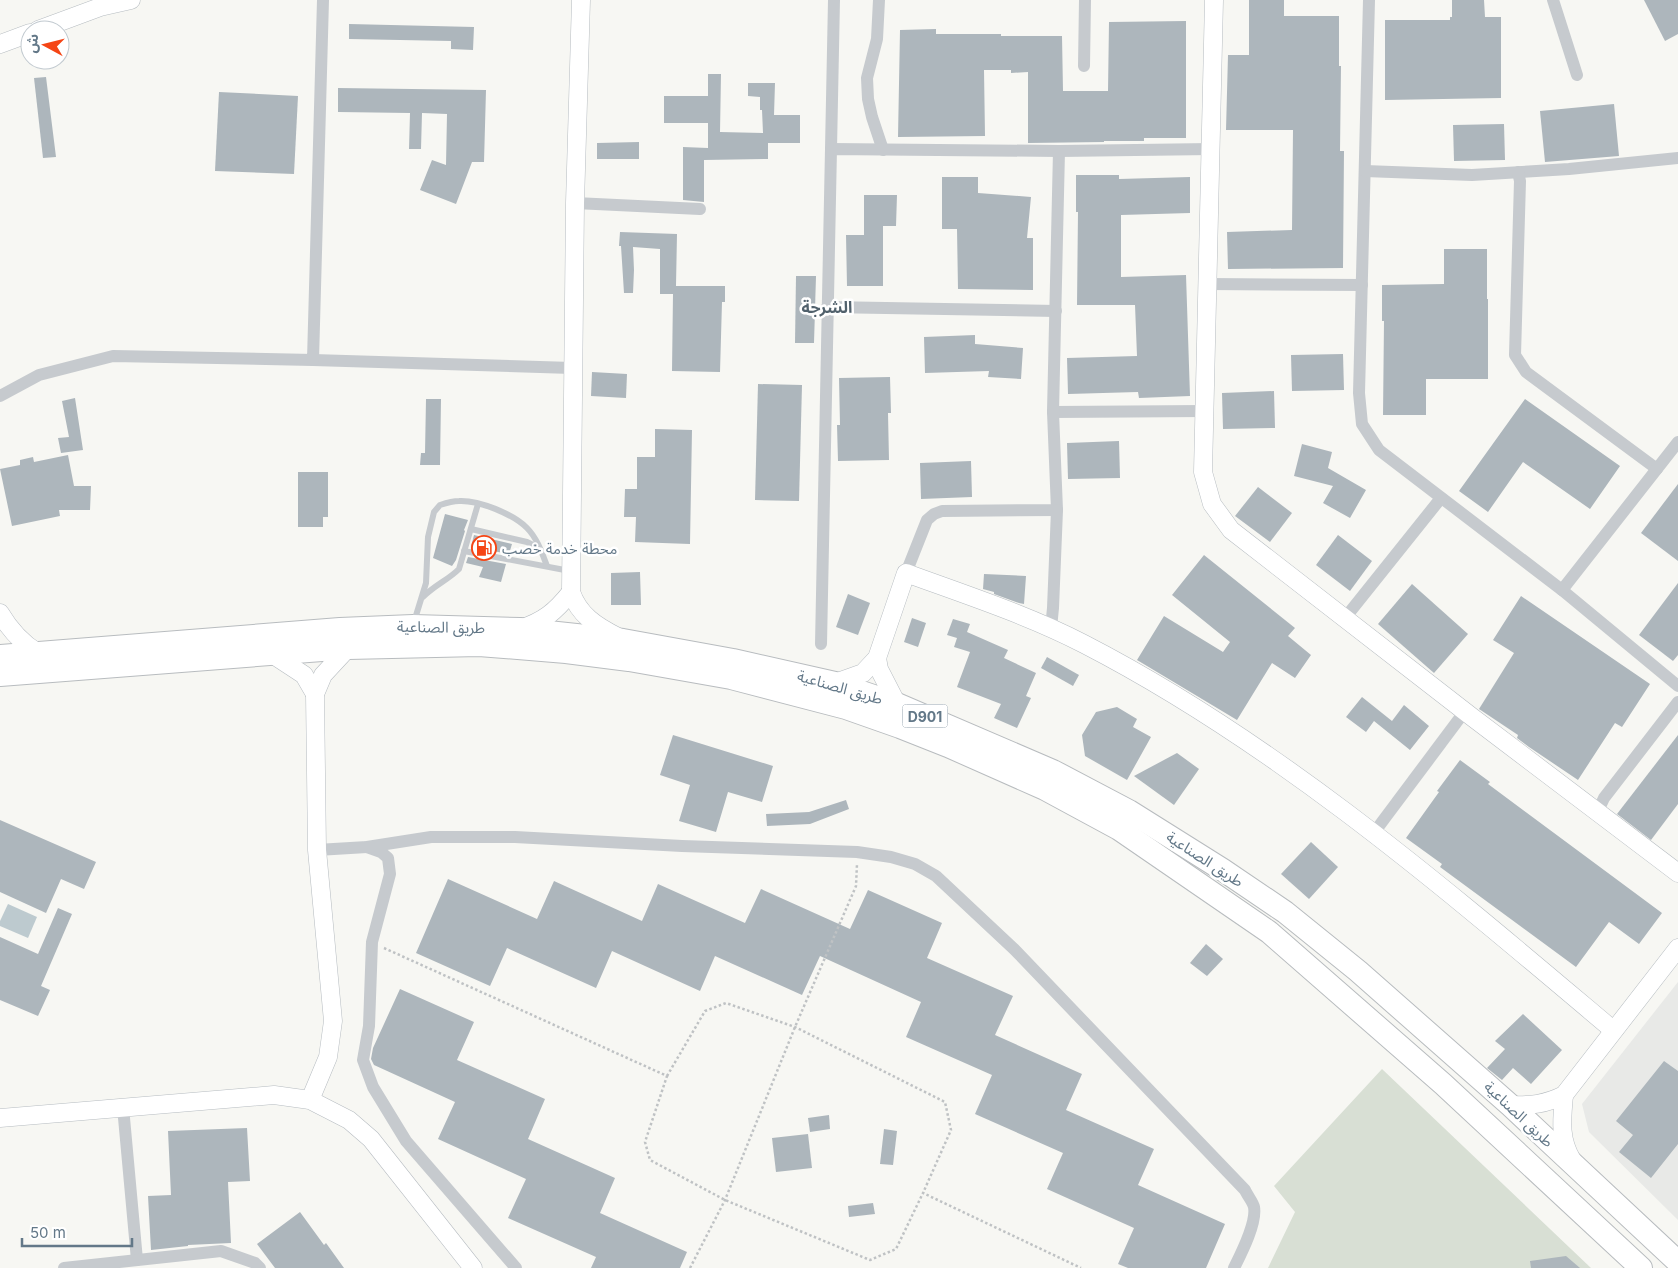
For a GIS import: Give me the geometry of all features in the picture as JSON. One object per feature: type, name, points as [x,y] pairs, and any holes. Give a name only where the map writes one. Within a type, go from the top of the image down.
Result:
[{"type":"highway","name":"طريق الصناعية","points":[[0,656],[340,629],[413,626],[520,629],[623,640],[734,660],[835,683],[898,704],[1053,771],[1129,811],[1223,870],[1285,912],[1358,971],[1510,1105],[1678,1262]]},
{"type":"highway","name":"طريق الصناعية","points":[[0,675],[348,648],[480,645],[566,652],[620,659],[731,678],[846,708],[900,727],[1045,789],[1119,829],[1269,932],[1443,1084],[1641,1268]]},
{"type":"street","points":[[66,20],[131,0]]},
{"type":"street","points":[[313,360],[323,0]]},
{"type":"street","points":[[581,0],[572,368],[571,592],[575,603],[583,614],[605,631],[623,640]]},
{"type":"street","points":[[821,644],[834,0]]},
{"type":"street","points":[[879,0],[877,39],[867,78],[868,99],[872,117],[883,150]]},
{"type":"street","points":[[1084,66],[1085,0]]},
{"type":"street","points":[[1214,0],[1204,472],[1212,504],[1231,530],[1678,873]]},
{"type":"street","points":[[1369,0],[1359,393],[1362,424],[1379,450],[1562,590],[1678,686]]},
{"type":"street","points":[[1553,0],[1577,75]]},
{"type":"street","points":[[0,44],[20,37]]},
{"type":"street","points":[[831,148],[1059,151],[1212,149]]},
{"type":"street","points":[[1051,628],[1054,608],[1057,510],[1053,412],[1059,151]]},
{"type":"street","points":[[1365,171],[1472,175],[1678,158]]},
{"type":"street","points":[[1518,172],[1520,181],[1515,355],[1526,372],[1657,469]]},
{"type":"street","points":[[575,203],[700,209]]},
{"type":"street","points":[[1209,284],[1362,285]]},
{"type":"street","points":[[828,307],[849,309],[1056,311]]},
{"type":"street","points":[[0,396],[39,375],[113,356],[572,368]]},
{"type":"street","points":[[1053,412],[1205,411]]},
{"type":"street","points":[[1562,590],[1678,442]]},
{"type":"street","points":[[1345,618],[1441,498]]},
{"type":"street","points":[[835,683],[863,673],[877,658],[906,573],[927,520],[934,514],[942,511],[1057,510]]},
{"type":"street","points":[[906,573],[1051,628],[1086,645],[1197,708],[1286,769],[1373,834],[1506,940],[1613,1030]]},
{"type":"street","points":[[520,629],[536,624],[549,616],[571,592]]},
{"type":"street","points":[[0,613],[20,640],[38,653]]},
{"type":"street","points":[[310,1100],[328,1057],[333,1021],[317,850],[315,694],[323,675],[348,648]]},
{"type":"street","points":[[272,654],[304,675],[315,694]]},
{"type":"street","points":[[877,658],[879,669],[898,704]]},
{"type":"street","points":[[1598,811],[1604,798],[1678,702]]},
{"type":"street","points":[[1373,834],[1465,711]]},
{"type":"street","points":[[317,850],[367,847],[431,837],[515,836],[682,846],[857,852],[890,857],[915,864],[936,876],[1014,949],[1245,1190],[1254,1207],[1252,1224],[1246,1244],[1234,1268]]},
{"type":"street","points":[[367,847],[381,852],[388,858],[390,874],[372,942],[369,1026],[363,1060],[373,1088],[406,1141],[516,1268]]},
{"type":"street","points":[[1510,1105],[1527,1106],[1542,1104],[1564,1095],[1678,948]]},
{"type":"street","points":[[0,1118],[274,1095],[310,1100],[349,1120],[371,1139],[473,1268]]},
{"type":"street","points":[[1564,1095],[1562,1134],[1566,1149],[1575,1166]]},
{"type":"street","points":[[123,1107],[137,1260]]},
{"type":"street","points":[[64,1268],[221,1251],[255,1262],[260,1268]]},
{"type":"lane","points":[[413,626],[426,584],[428,537],[434,512],[440,505],[458,501],[470,501],[501,511],[528,528],[540,548],[547,566]]},
{"type":"lane","points":[[421,600],[432,588],[459,569],[478,504]]},
{"type":"lane","points":[[471,529],[527,542],[540,548]]},
{"type":"lane","points":[[464,551],[571,571]]},
{"type":"path","points":[[690,1268],[725,1200],[795,1028],[856,886],[857,852]]},
{"type":"path","points":[[372,942],[667,1076]]},
{"type":"path","points":[[726,1003],[795,1028],[945,1102],[950,1130],[896,1249],[870,1260],[725,1200],[650,1160],[645,1142],[667,1076],[705,1012],[726,1003]]},
{"type":"path","points":[[923,1193],[1081,1268]]},
{"type":"shaded area","points":[[8,904],[37,917],[28,938],[0,926],[0,921]]},
{"type":"shaded area","points":[[1678,982],[1678,1220],[1589,1132],[1582,1104]]},
{"type":"shaded area","points":[[1382,1069],[1591,1268],[1268,1268],[1295,1212],[1274,1186]]},
{"type":"building","points":[[1249,0],[1284,0],[1284,16],[1339,16],[1339,66],[1341,66],[1340,151],[1344,151],[1343,268],[1228,269],[1227,232],[1292,230],[1293,130],[1226,130],[1228,55],[1249,55]]},
{"type":"building","points":[[1452,0],[1484,0],[1485,17],[1501,17],[1501,98],[1385,100],[1385,20],[1450,20],[1450,17],[1452,17]]},
{"type":"building","points":[[1644,0],[1678,0],[1678,34],[1665,41]]},
{"type":"building","points":[[1186,21],[1186,138],[1144,138],[1144,141],[1028,143],[1028,72],[1011,73],[1011,70],[984,70],[985,136],[898,137],[900,30],[936,29],[936,34],[1062,36],[1063,91],[1108,91],[1109,22]]},
{"type":"building","points":[[349,24],[474,27],[473,50],[451,49],[451,41],[349,39]]},
{"type":"building","points":[[708,74],[721,74],[720,132],[763,133],[760,97],[748,96],[748,83],[775,83],[774,115],[800,115],[800,143],[768,143],[768,159],[704,160],[704,202],[683,200],[683,147],[708,148],[708,123],[664,123],[664,96],[708,96]]},
{"type":"building","points":[[46,77],[56,157],[43,158],[34,78]]},
{"type":"building","points":[[338,88],[486,90],[484,162],[472,162],[456,204],[420,190],[432,160],[446,165],[447,114],[422,113],[421,149],[409,149],[410,113],[338,112]]},
{"type":"building","points":[[219,92],[298,96],[294,174],[215,171]]},
{"type":"building","points":[[1614,104],[1619,156],[1545,162],[1540,111]]},
{"type":"building","points":[[1504,124],[1505,160],[1454,161],[1453,125]]},
{"type":"building","points":[[639,142],[639,159],[597,159],[597,143]]},
{"type":"building","points":[[1076,175],[1119,175],[1119,179],[1190,177],[1190,213],[1121,215],[1121,277],[1186,275],[1190,396],[1139,398],[1138,392],[1068,394],[1067,358],[1137,356],[1135,305],[1077,305],[1078,212],[1076,212]]},
{"type":"building","points":[[942,177],[978,177],[978,193],[1031,197],[1027,238],[1033,238],[1033,290],[958,289],[957,229],[942,229]]},
{"type":"building","points":[[864,195],[897,195],[896,226],[883,226],[883,286],[847,286],[846,235],[864,235]]},
{"type":"building","points":[[620,232],[677,234],[676,286],[725,286],[725,302],[722,302],[720,372],[672,371],[673,294],[660,294],[660,249],[633,247],[633,293],[624,293],[621,246],[619,246]]},
{"type":"building","points":[[1444,249],[1487,249],[1488,379],[1426,379],[1426,415],[1383,415],[1384,321],[1382,321],[1382,285],[1444,284]]},
{"type":"building","points":[[796,276],[816,276],[814,343],[795,343]]},
{"type":"building","points":[[975,335],[975,344],[1023,348],[1021,379],[988,377],[989,371],[925,373],[924,337]]},
{"type":"building","points":[[1343,354],[1344,390],[1292,391],[1291,355]]},
{"type":"building","points":[[592,372],[627,374],[626,398],[591,396]]},
{"type":"building","points":[[890,377],[891,413],[888,413],[889,460],[838,461],[837,425],[840,425],[839,378]]},
{"type":"building","points":[[758,384],[802,385],[799,501],[755,500]]},
{"type":"building","points":[[1274,391],[1275,428],[1223,429],[1222,393]]},
{"type":"building","points":[[75,398],[83,450],[61,453],[58,438],[69,437],[62,401]]},
{"type":"building","points":[[426,399],[441,399],[440,465],[420,465],[421,453],[425,453]]},
{"type":"building","points":[[1525,399],[1620,466],[1590,509],[1523,462],[1488,512],[1459,491]]},
{"type":"building","points":[[655,429],[692,430],[690,544],[635,542],[636,517],[624,517],[625,489],[637,489],[637,457],[655,457]]},
{"type":"building","points":[[1119,441],[1120,478],[1068,479],[1067,443]]},
{"type":"building","points":[[1302,444],[1332,452],[1328,468],[1366,490],[1350,518],[1323,503],[1333,486],[1294,476]]},
{"type":"building","points":[[68,455],[74,486],[91,486],[90,510],[59,510],[60,516],[12,526],[0,469],[20,465],[20,460],[33,457],[34,462]]},
{"type":"building","points":[[971,461],[972,497],[921,499],[920,463]]},
{"type":"building","points":[[298,472],[328,472],[328,517],[323,517],[323,527],[298,527]]},
{"type":"building","points":[[1678,484],[1678,561],[1641,533]]},
{"type":"building","points":[[1258,487],[1292,513],[1270,542],[1235,516]]},
{"type":"building","points":[[445,514],[468,520],[456,560],[452,566],[433,558]]},
{"type":"building","points":[[474,535],[512,544],[509,554],[471,547]]},
{"type":"building","points":[[1338,535],[1372,561],[1350,591],[1316,565]]},
{"type":"building","points":[[1204,555],[1295,628],[1288,636],[1311,655],[1295,678],[1272,663],[1237,720],[1137,660],[1164,616],[1223,652],[1230,642],[1172,595]]},
{"type":"building","points":[[468,557],[506,564],[501,582],[479,577],[483,567],[466,563]]},
{"type":"building","points":[[640,572],[641,605],[611,605],[611,573]]},
{"type":"building","points":[[984,574],[1026,576],[1024,604],[983,589]]},
{"type":"building","points":[[1678,583],[1678,655],[1673,661],[1639,635]]},
{"type":"building","points":[[1412,584],[1468,634],[1434,673],[1378,624]]},
{"type":"building","points":[[848,594],[870,603],[858,635],[836,627]]},
{"type":"building","points":[[1521,596],[1650,684],[1622,727],[1615,723],[1578,780],[1529,747],[1517,738],[1518,735],[1479,709],[1514,653],[1493,640]]},
{"type":"building","points":[[912,618],[926,623],[918,647],[904,642]]},
{"type":"building","points":[[953,619],[970,624],[967,632],[1008,650],[1004,658],[1036,673],[1026,696],[1031,698],[1017,728],[994,718],[1001,704],[957,687],[970,652],[954,647],[957,638],[947,635]]},
{"type":"building","points":[[1047,657],[1079,675],[1073,686],[1041,668]]},
{"type":"building","points":[[1362,697],[1392,721],[1404,705],[1429,726],[1410,750],[1374,721],[1366,732],[1346,717]]},
{"type":"building","points":[[1117,707],[1137,719],[1133,727],[1151,737],[1127,780],[1085,756],[1082,735],[1096,712]]},
{"type":"building","points":[[673,735],[773,766],[762,802],[728,792],[716,832],[679,821],[690,785],[660,775]]},
{"type":"building","points":[[1678,735],[1678,804],[1651,840],[1617,814]]},
{"type":"building","points":[[1177,753],[1199,769],[1174,805],[1134,776]]},
{"type":"building","points":[[1460,760],[1490,782],[1488,784],[1662,913],[1639,944],[1609,922],[1576,967],[1440,867],[1442,864],[1406,838]]},
{"type":"building","points":[[846,800],[849,809],[810,824],[767,826],[766,814],[809,812]]},
{"type":"building","points":[[0,820],[96,862],[84,889],[61,879],[46,913],[0,892]]},
{"type":"building","points":[[1311,842],[1338,867],[1309,899],[1281,874]]},
{"type":"building","points":[[448,879],[537,919],[554,881],[642,921],[658,884],[745,923],[761,889],[850,929],[868,890],[942,923],[927,958],[1013,996],[995,1035],[1082,1074],[1066,1110],[1154,1149],[1138,1185],[1225,1224],[1206,1268],[1128,1268],[1118,1264],[1134,1228],[1047,1189],[1063,1153],[975,1114],[992,1075],[906,1037],[921,1002],[820,956],[802,995],[715,956],[700,991],[612,951],[596,988],[507,948],[490,986],[416,953]]},
{"type":"building","points":[[58,908],[72,914],[41,986],[50,990],[38,1016],[0,1000],[0,937],[38,954]]},
{"type":"building","points":[[1206,944],[1223,959],[1207,976],[1190,963]]},
{"type":"building","points":[[400,989],[474,1022],[457,1060],[545,1099],[528,1139],[615,1178],[600,1213],[687,1252],[680,1268],[591,1268],[596,1257],[508,1218],[526,1179],[438,1139],[455,1102],[374,1065],[371,1059],[373,1048]]},
{"type":"building","points":[[1523,1014],[1562,1050],[1531,1084],[1513,1068],[1502,1080],[1487,1068],[1505,1049],[1495,1041]]},
{"type":"building","points":[[1664,1061],[1678,1071],[1678,1144],[1651,1178],[1619,1152],[1633,1135],[1616,1121]]},
{"type":"building","points":[[829,1115],[830,1129],[810,1132],[808,1118]]},
{"type":"building","points":[[247,1128],[250,1181],[228,1182],[231,1243],[188,1245],[151,1250],[148,1196],[171,1195],[168,1131]]},
{"type":"building","points":[[884,1129],[897,1131],[893,1165],[880,1164]]},
{"type":"building","points":[[808,1134],[812,1168],[776,1172],[772,1138]]},
{"type":"building","points":[[873,1203],[875,1214],[849,1217],[848,1206]]},
{"type":"building","points":[[300,1212],[324,1245],[326,1243],[344,1268],[275,1268],[257,1244]]},
{"type":"building","points":[[1566,1256],[1580,1268],[1531,1268],[1530,1261]]},
{"type":"place","name":"محطة خدمة خصب","points":[[484,548]]},
{"type":"district","name":"الشرجة","points":[[827,307]]}]
